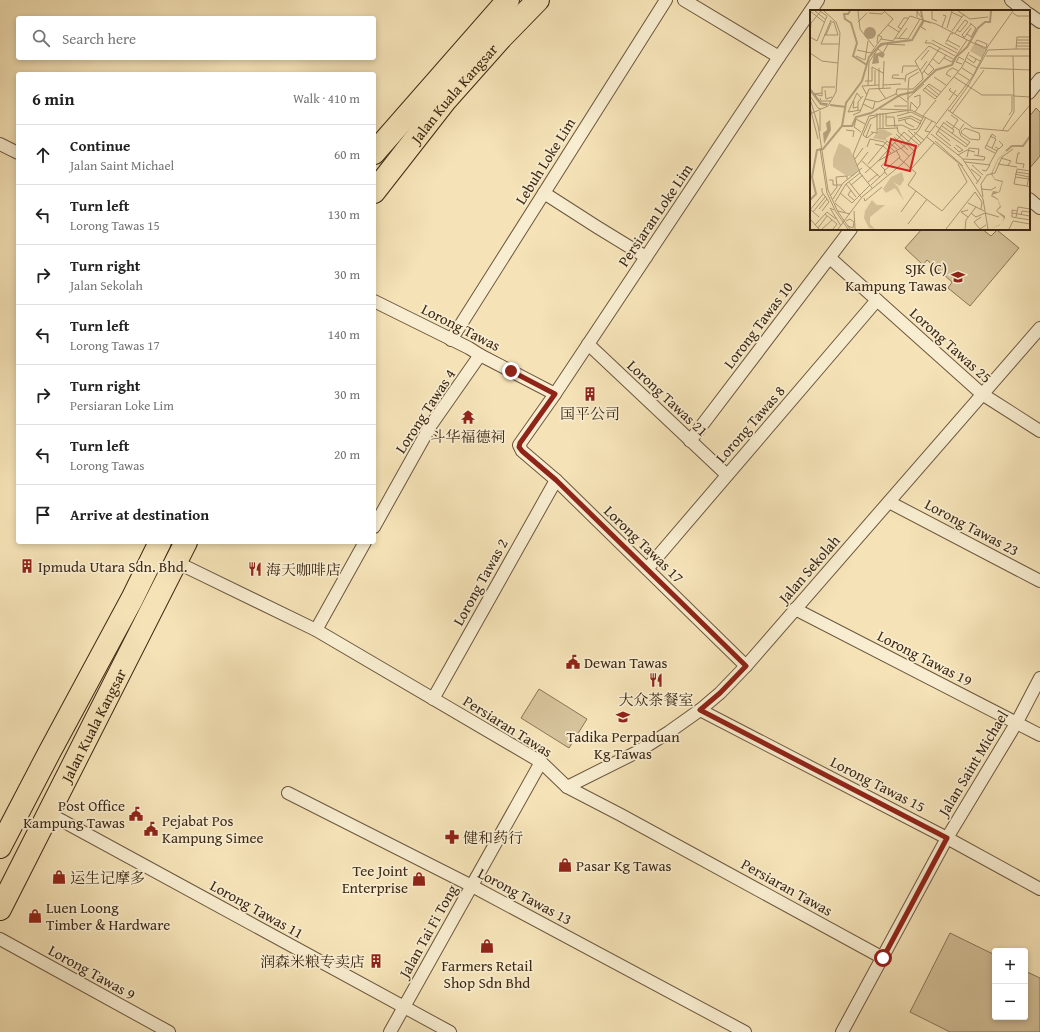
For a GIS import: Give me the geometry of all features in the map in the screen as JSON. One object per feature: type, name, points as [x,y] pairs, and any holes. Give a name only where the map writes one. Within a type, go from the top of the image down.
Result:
[{"type":"highway","name":"Jalan Kuala Kangsar","points":[[376,151],[508,0]]},
{"type":"highway","name":"Jalan Kuala Kangsar","points":[[376,189],[445,101],[501,38],[538,0]]},
{"type":"highway","name":"Jalan Kuala Kangsar","points":[[0,847],[159,544]]},
{"type":"highway","name":"Jalan Kuala Kangsar","points":[[0,909],[185,544]]},
{"type":"street","name":"Lebuh Loke Lim","points":[[451,340],[666,0]]},
{"type":"street","points":[[684,0],[779,57]]},
{"type":"street","points":[[1012,0],[1025,10]]},
{"type":"street","name":"Persiaran Loke Lim","points":[[519,447],[520,443],[555,394],[779,57],[810,14]]},
{"type":"street","points":[[1030,15],[1040,22]]},
{"type":"street","points":[[1030,92],[1040,79]]},
{"type":"street","points":[[0,144],[16,152]]},
{"type":"street","points":[[544,193],[646,257]]},
{"type":"street","points":[[1030,200],[1040,208]]},
{"type":"street","name":"Lorong Tawas 10","points":[[690,441],[850,230]]},
{"type":"street","name":"Lorong Tawas 25","points":[[830,258],[982,394],[1040,431]]},
{"type":"street","name":"Lorong Tawas 8","points":[[647,569],[877,300]]},
{"type":"street","name":"Lorong Tawas","points":[[376,302],[469,348],[555,394]]},
{"type":"street","name":"Jalan Sekolah","points":[[567,787],[637,752],[700,710],[720,693],[746,666],[1040,328]]},
{"type":"street","name":"Lorong Tawas 21","points":[[588,344],[727,475]]},
{"type":"street","name":"Lorong Tawas 4","points":[[376,523],[431,425],[480,355]]},
{"type":"street","name":"Lorong Tawas 17","points":[[519,447],[556,480],[746,666]]},
{"type":"street","name":"Lorong Tawas 2","points":[[433,699],[556,480]]},
{"type":"street","name":"Lorong Tawas 23","points":[[889,502],[1040,580]]},
{"type":"street","points":[[316,630],[364,544]]},
{"type":"street","name":"Persiaran Tawas","points":[[176,562],[316,630],[541,762],[567,787],[883,958]]},
{"type":"street","name":"Lorong Tawas 19","points":[[795,609],[1040,735]]},
{"type":"street","name":"Jalan Saint Michael","points":[[842,1032],[947,838],[1017,722],[1040,678]]},
{"type":"street","name":"Lorong Tawas 15","points":[[700,710],[947,838],[1040,889]]},
{"type":"street","name":"Jalan Tai Fi Tong","points":[[390,1032],[541,762]]},
{"type":"street","name":"Lorong Tawas 13","points":[[288,792],[472,886],[745,1032]]},
{"type":"street","name":"Lorong Tawas 11","points":[[48,813],[450,1032]]},
{"type":"street","name":"Lorong Tawas 9","points":[[0,939],[169,1032]]},
{"type":"shaded area","points":[[1036,108],[1040,112],[1040,156],[1030,168],[1030,116]]},
{"type":"shaded area","points":[[921,230],[983,230],[991,236],[997,230],[1019,248],[970,306],[948,288],[955,278],[952,282],[927,260],[923,265],[905,248]]},
{"type":"shaded area","points":[[539,689],[587,719],[569,748],[521,718]]},
{"type":"shaded area","points":[[950,933],[992,954],[992,1020],[1028,1020],[1028,972],[1040,978],[1040,1032],[950,1032],[910,1012]]},
{"type":"place","name":"SJK (C) Kampung Tawas","points":[[958,277]]},
{"type":"place","name":"国平公司","points":[[590,394]]},
{"type":"place","name":"斗华福德祠","points":[[468,417]]},
{"type":"place","name":"Ipmuda Utara Sdn. Bhd.","points":[[27,566]]},
{"type":"place","name":"海天咖啡店","points":[[255,569]]},
{"type":"place","name":"Dewan Tawas","points":[[573,662]]},
{"type":"place","name":"大众茶餐室","points":[[656,680]]},
{"type":"place","name":"Tadika Perpaduan Kg Tawas","points":[[623,717]]},
{"type":"place","name":"Post Office Kampung Tawas","points":[[136,814]]},
{"type":"place","name":"Pejabat Pos Kampung Simee","points":[[151,829]]},
{"type":"place","name":"健和药行","points":[[452,837]]},
{"type":"place","name":"Pasar Kg Tawas","points":[[565,865]]},
{"type":"place","name":"运生记摩多","points":[[59,877]]},
{"type":"place","name":"Tee Joint Enterprise","points":[[419,879]]},
{"type":"place","name":"Luen Loong Timber & Hardware","points":[[35,916]]},
{"type":"place","name":"Farmers Retail Shop Sdn Bhd","points":[[487,946]]},
{"type":"place","name":"润森米粮专卖店","points":[[376,961]]},
{"type":"route","points":[[511,371],[555,394],[520,443],[519,447],[522,451],[556,480],[746,666],[720,693],[700,710],[947,838],[883,958]]}]
